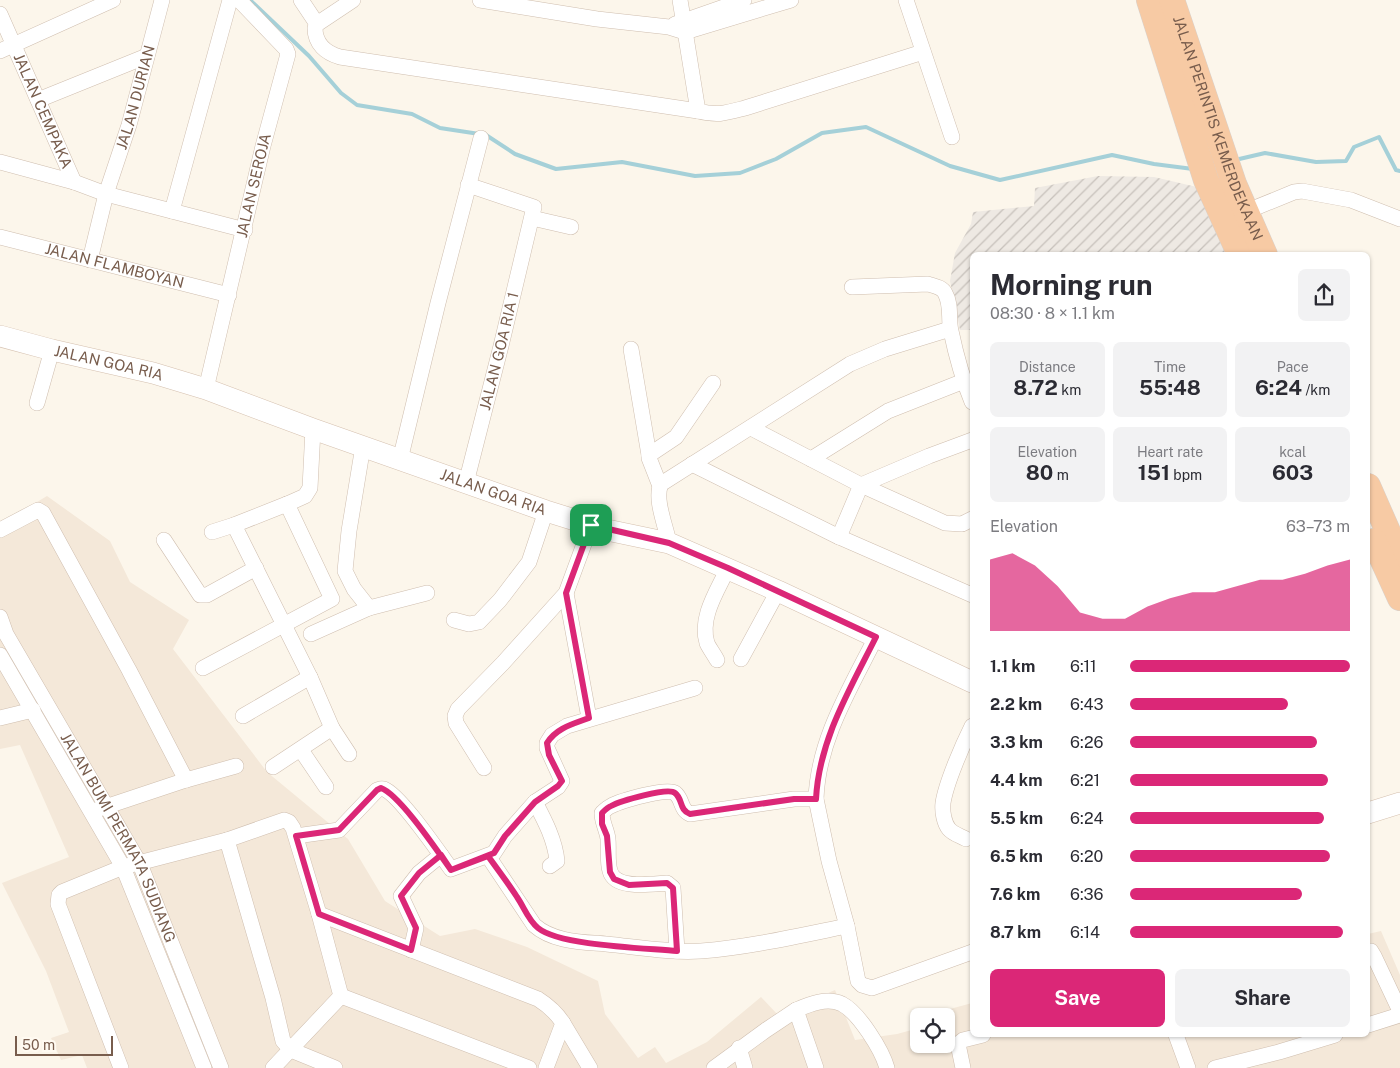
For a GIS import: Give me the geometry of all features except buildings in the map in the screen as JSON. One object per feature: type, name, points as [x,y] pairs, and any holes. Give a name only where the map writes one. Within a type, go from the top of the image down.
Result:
[{"type":"highway","name":"JALAN PERINTIS KEMERDEKAAN","points":[[1149,0],[1206,180],[1239,252]]},
{"type":"highway","name":"JALAN PERINTIS KEMERDEKAAN","points":[[1172,0],[1234,184],[1264,252]]},
{"type":"highway","points":[[1370,491],[1400,559]]},
{"type":"highway","points":[[1370,532],[1400,598]]},
{"type":"main road","name":"JALAN GOA RIA","points":[[0,336],[153,373],[206,389],[313,429],[546,511],[591,525],[669,543],[728,568],[970,681]]},
{"type":"main road","points":[[1370,813],[1400,804]]},
{"type":"street","points":[[0,51],[113,0]]},
{"type":"street","name":"JALAN DURIAN","points":[[90,260],[106,194],[129,125],[162,0]]},
{"type":"street","points":[[172,211],[230,0]]},
{"type":"street","name":"JALAN SEROJA","points":[[206,389],[245,230],[263,146],[288,54],[286,49],[239,0]]},
{"type":"street","points":[[301,0],[317,24]]},
{"type":"street","points":[[353,0],[317,24],[315,32],[324,50],[329,54],[716,115],[745,108],[923,52]]},
{"type":"street","points":[[480,0],[597,19],[679,26],[791,0]]},
{"type":"street","points":[[680,0],[679,26],[698,111]]},
{"type":"street","points":[[679,26],[744,0]]},
{"type":"street","points":[[906,0],[952,137]]},
{"type":"street","name":"JALAN CEMPAKA","points":[[0,14],[74,182]]},
{"type":"street","points":[[38,100],[147,56]]},
{"type":"street","points":[[400,460],[481,138]]},
{"type":"street","points":[[0,162],[74,182],[106,194],[245,230]]},
{"type":"street","points":[[468,185],[534,207],[532,218],[571,227]]},
{"type":"street","points":[[1245,212],[1294,192],[1302,192],[1351,200],[1400,220]]},
{"type":"street","name":"JALAN GOA RIA 1","points":[[466,483],[532,218]]},
{"type":"street","name":"JALAN FLAMBOYAN","points":[[0,237],[229,295]]},
{"type":"street","points":[[852,287],[928,284],[938,287],[944,292],[950,311],[950,329],[970,397]]},
{"type":"street","points":[[669,543],[658,490],[661,484],[850,364],[885,349],[950,329]]},
{"type":"street","points":[[631,349],[648,458],[660,486]]},
{"type":"street","points":[[37,403],[52,350]]},
{"type":"street","points":[[811,459],[888,411],[964,381]]},
{"type":"street","points":[[649,455],[676,437],[713,383]]},
{"type":"street","points":[[751,428],[861,485],[945,523],[970,525]]},
{"type":"street","points":[[212,532],[305,496],[310,488],[313,429]]},
{"type":"street","points":[[839,537],[861,485],[970,441]]},
{"type":"street","points":[[362,446],[345,571],[354,589],[369,608]]},
{"type":"street","points":[[692,464],[839,537],[970,594]]},
{"type":"street","points":[[203,668],[332,599],[287,504]]},
{"type":"street","points":[[0,530],[32,512],[38,510],[43,513],[129,670],[186,780]]},
{"type":"street","points":[[454,620],[469,624],[479,622],[500,600],[529,562],[546,511]]},
{"type":"street","points":[[234,525],[310,677],[332,728],[349,754]]},
{"type":"street","points":[[484,768],[456,723],[455,716],[458,709],[503,663],[566,593],[591,525]]},
{"type":"street","points":[[164,540],[200,595],[207,595],[256,568]]},
{"type":"street","points":[[717,660],[707,643],[707,618],[710,606],[728,568]]},
{"type":"street","points":[[742,659],[778,591]]},
{"type":"street","points":[[311,634],[369,608],[427,593]]},
{"type":"street","points":[[566,593],[589,718]]},
{"type":"street","name":"JALAN BUMI PERMATA SUDIANG","points":[[0,617],[6,634],[98,809],[204,1068]]},
{"type":"street","points":[[876,637],[834,720],[825,745],[816,799],[858,980],[862,985],[872,988],[970,953]]},
{"type":"street","name":"JALAN BUMI PERMATA SUDIANG","points":[[0,655],[33,710],[98,809],[140,864],[221,1068]]},
{"type":"street","points":[[243,716],[310,677]]},
{"type":"street","points":[[296,836],[339,830],[381,788],[386,790],[424,832],[451,870],[488,856],[497,850],[505,836],[535,802],[562,781],[547,748],[547,743],[552,735],[566,726],[589,718],[695,688]]},
{"type":"street","points":[[0,718],[33,710]]},
{"type":"street","points":[[273,767],[332,728]]},
{"type":"street","points":[[968,840],[949,829],[945,823],[943,804],[948,786],[970,731]]},
{"type":"street","points":[[301,750],[326,787]]},
{"type":"street","points":[[98,809],[186,780],[236,766]]},
{"type":"street","points":[[677,951],[673,888],[667,883],[629,885],[614,879],[610,872],[607,836],[602,824],[602,813],[611,805],[671,790],[676,793],[683,810],[690,814],[794,799],[816,799]]},
{"type":"street","points":[[535,802],[548,827],[556,849],[557,861],[550,866]]},
{"type":"street","points":[[121,1068],[58,899],[62,892],[123,867],[227,840],[284,820],[289,822],[296,836],[341,996]]},
{"type":"street","points":[[227,840],[273,998],[281,1037],[291,1050],[335,1068]]},
{"type":"street","points":[[411,950],[416,928],[401,896],[419,873],[441,855]]},
{"type":"street","points":[[488,856],[530,920],[545,933],[566,940],[677,951],[700,951],[759,943],[847,926]]},
{"type":"street","points":[[319,914],[538,999],[556,1012],[590,1068]]},
{"type":"street","points":[[1370,951],[1400,1013],[1370,1024]]},
{"type":"street","points":[[273,1068],[341,996]]},
{"type":"street","points":[[341,996],[529,1068]]},
{"type":"street","points":[[714,1068],[796,1010],[809,1004],[821,1002],[842,1004],[875,1039],[884,1056],[887,1068]]},
{"type":"street","points":[[796,1010],[816,1068]]},
{"type":"street","points":[[546,1068],[563,1023]]},
{"type":"street","points":[[963,1068],[958,1044],[963,1040],[975,1037]]},
{"type":"street","points":[[1177,1037],[1188,1068]]},
{"type":"street","points":[[1215,1068],[1280,1052],[1329,1037]]},
{"type":"street","points":[[740,1048],[745,1068]]},
{"type":"shaded area","points":[[1098,176],[1154,177],[1201,188],[1227,252],[970,252],[970,330],[960,330],[950,281],[955,253],[971,224],[973,212],[1034,206],[1035,188]]},
{"type":"shaded area","points":[[47,496],[110,541],[130,582],[189,620],[173,649],[267,772],[348,839],[385,901],[440,936],[475,929],[527,947],[598,981],[605,1014],[638,1058],[655,1047],[666,1063],[707,1042],[761,997],[778,1015],[835,990],[855,1040],[910,1030],[910,1053],[955,1053],[954,1008],[970,1004],[970,1037],[1370,1037],[1370,934],[1381,931],[1400,975],[1400,1068],[87,1068],[82,1055],[61,1060],[51,1038],[69,1032],[46,971],[2,883],[69,857],[20,745],[0,749],[0,524]]},
{"type":"waterway","points":[[250,0],[309,56],[341,93],[357,105],[412,114],[440,128],[486,135],[515,154],[556,169],[622,162],[695,176],[740,173],[776,159],[822,133],[866,127],[950,166],[1000,180],[1112,155],[1154,164],[1193,169]]},
{"type":"waterway","points":[[1235,160],[1265,153],[1316,162],[1346,161],[1354,147],[1379,137],[1396,170],[1400,171]]},
{"type":"route","points":[[591,525],[566,593],[589,718],[566,726],[552,735],[547,743],[549,755],[562,781],[560,785],[535,802],[505,836],[494,853],[451,870],[441,855],[419,873],[401,896],[416,928],[411,950],[319,914],[296,836],[336,832],[381,788],[390,794],[424,832],[451,870],[488,856],[530,920],[545,933],[566,940],[677,951],[673,888],[667,883],[629,885],[614,879],[610,872],[607,836],[602,824],[602,813],[611,805],[671,790],[677,794],[683,810],[690,814],[794,799],[816,799],[825,745],[834,720],[876,637],[728,568],[669,543],[591,525]]}]
